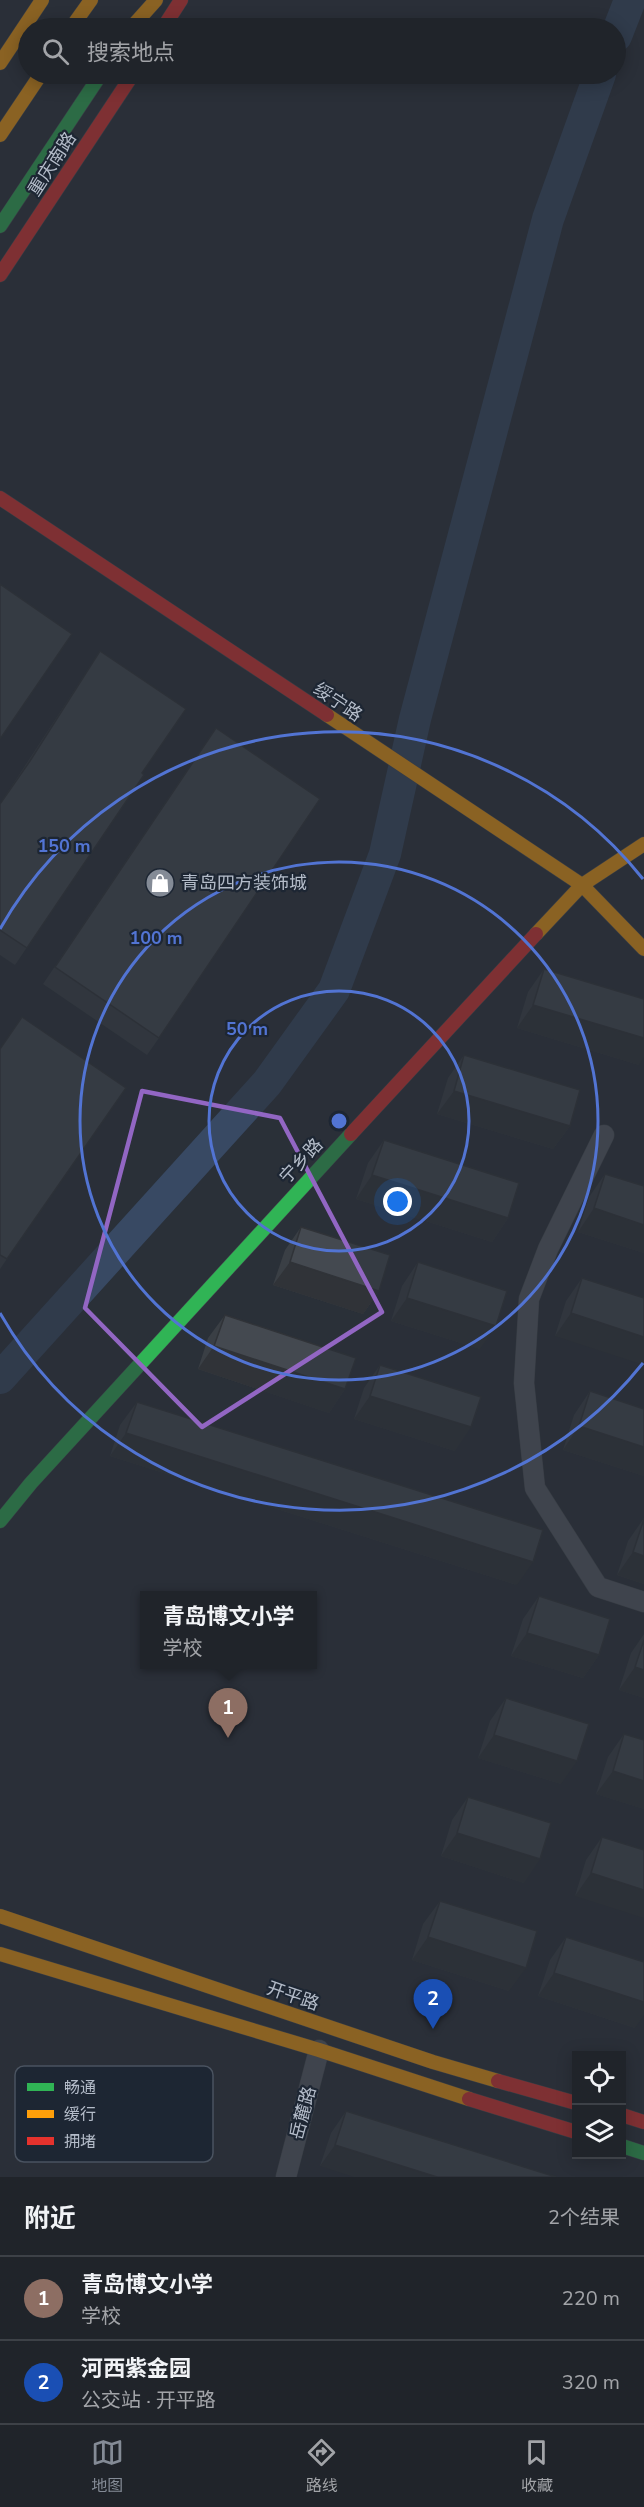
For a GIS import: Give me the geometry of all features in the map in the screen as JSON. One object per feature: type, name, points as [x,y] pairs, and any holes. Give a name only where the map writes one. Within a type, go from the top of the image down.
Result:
[{"type":"main road","points":[[30,18],[42,0]]},
{"type":"main road","points":[[78,18],[91,0]]},
{"type":"main road","points":[[138,18],[150,0]]},
{"type":"main road","points":[[140,18],[156,0]]},
{"type":"main road","points":[[170,18],[182,0]]},
{"type":"main road","points":[[0,63],[18,36]]},
{"type":"main road","points":[[0,135],[34,84]]},
{"type":"main road","points":[[1,224],[94,84]]},
{"type":"main road","name":"重庆南路","points":[[0,275],[126,84]]},
{"type":"main road","name":"绥宁路","points":[[0,498],[582,885],[644,949]]},
{"type":"main road","name":"宁乡路","points":[[0,1521],[31,1483],[201,1295],[582,885],[644,844]]},
{"type":"main road","name":"开平路","points":[[0,1916],[433,2062],[572,2102]]},
{"type":"main road","points":[[0,1954],[319,2050],[407,2080],[572,2131]]},
{"type":"main road","points":[[626,2117],[644,2122]]},
{"type":"main road","points":[[626,2148],[644,2153]]},
{"type":"street","points":[[604,1135],[548,1249],[529,1299],[524,1383],[535,1488],[598,1587],[644,1602]]},
{"type":"street","name":"岳麓路","points":[[286,2177],[319,2050]]},
{"type":"highlighted area","points":[[142,1091],[280,1118],[382,1312],[202,1427],[85,1308]]},
{"type":"building","points":[[0,584],[72,634],[0,739]]},
{"type":"building","points":[[100,651],[186,709],[27,948],[0,930],[0,804]]},
{"type":"building","points":[[216,728],[320,799],[159,1038],[55,967]]},
{"type":"building","points":[[544,969],[644,999],[644,1038],[533,1005]]},
{"type":"building","points":[[22,1017],[126,1088],[7,1259],[0,1255],[0,1049]]},
{"type":"building","points":[[464,1055],[580,1090],[570,1126],[454,1091]]},
{"type":"building","points":[[384,1140],[519,1183],[508,1218],[372,1175]]},
{"type":"building","points":[[605,1174],[644,1186],[644,1225],[594,1208]]},
{"type":"building","points":[[301,1227],[390,1255],[379,1291],[290,1262]]},
{"type":"building","points":[[418,1262],[507,1291],[496,1326],[407,1298]]},
{"type":"building","points":[[582,1278],[644,1298],[644,1337],[571,1313]]},
{"type":"building","points":[[225,1315],[356,1358],[345,1389],[214,1346]]},
{"type":"building","points":[[380,1365],[481,1397],[471,1427],[370,1396]]},
{"type":"building","points":[[590,1391],[644,1409],[644,1447],[579,1426]]},
{"type":"building","points":[[137,1402],[543,1530],[533,1562],[126,1433]]},
{"type":"building","points":[[644,1519],[644,1556],[633,1552]]},
{"type":"building","points":[[539,1596],[610,1619],[599,1655],[527,1633]]},
{"type":"building","points":[[644,1640],[644,1670],[635,1667]]},
{"type":"building","points":[[506,1698],[589,1724],[577,1761],[494,1735]]},
{"type":"building","points":[[624,1734],[644,1740],[644,1781],[613,1771]]},
{"type":"building","points":[[468,1797],[551,1823],[540,1859],[457,1833]]},
{"type":"building","points":[[602,1837],[644,1850],[644,1890],[591,1873]]},
{"type":"building","points":[[440,1901],[537,1931],[526,1968],[428,1937]]},
{"type":"building","points":[[566,1937],[644,1962],[644,2002],[554,1973]]},
{"type":"building","points":[[346,2111],[556,2177],[437,2177],[335,2145]]},
{"type":"waterway","points":[[623,18],[630,0]]},
{"type":"waterway","points":[[0,1378],[267,1083],[334,990],[385,854],[415,719],[548,219],[596,84]]},
{"type":"traffic: fast","points":[[0,226],[94,84]]},
{"type":"traffic: fast","points":[[0,1521],[31,1483],[351,1134]]},
{"type":"traffic: fast","points":[[626,2147],[644,2153]]},
{"type":"traffic: slow","points":[[30,18],[42,0]]},
{"type":"traffic: slow","points":[[78,18],[91,0]]},
{"type":"traffic: slow","points":[[140,18],[156,0]]},
{"type":"traffic: slow","points":[[0,63],[18,36]]},
{"type":"traffic: slow","points":[[0,135],[34,84]]},
{"type":"traffic: slow","points":[[327,715],[582,885],[644,949]]},
{"type":"traffic: slow","points":[[536,934],[582,885],[644,844]]},
{"type":"traffic: slow","points":[[0,1916],[433,2062],[498,2081]]},
{"type":"traffic: slow","points":[[0,1954],[319,2050],[469,2099]]},
{"type":"traffic: jam","points":[[169,18],[181,0]]},
{"type":"traffic: jam","points":[[0,275],[126,84]]},
{"type":"traffic: jam","points":[[0,498],[327,715]]},
{"type":"traffic: jam","points":[[351,1134],[536,934]]},
{"type":"traffic: jam","points":[[498,2081],[572,2102]]},
{"type":"traffic: jam","points":[[469,2099],[572,2131]]},
{"type":"traffic: jam","points":[[626,2116],[644,2122]]},
{"type":"place","name":"青岛四方装饰城","points":[[160,883]]},
{"type":"place","name":"青岛博文小学","points":[[228,1738]]},
{"type":"place","name":"河西紫金园","points":[[433,2029]]}]
